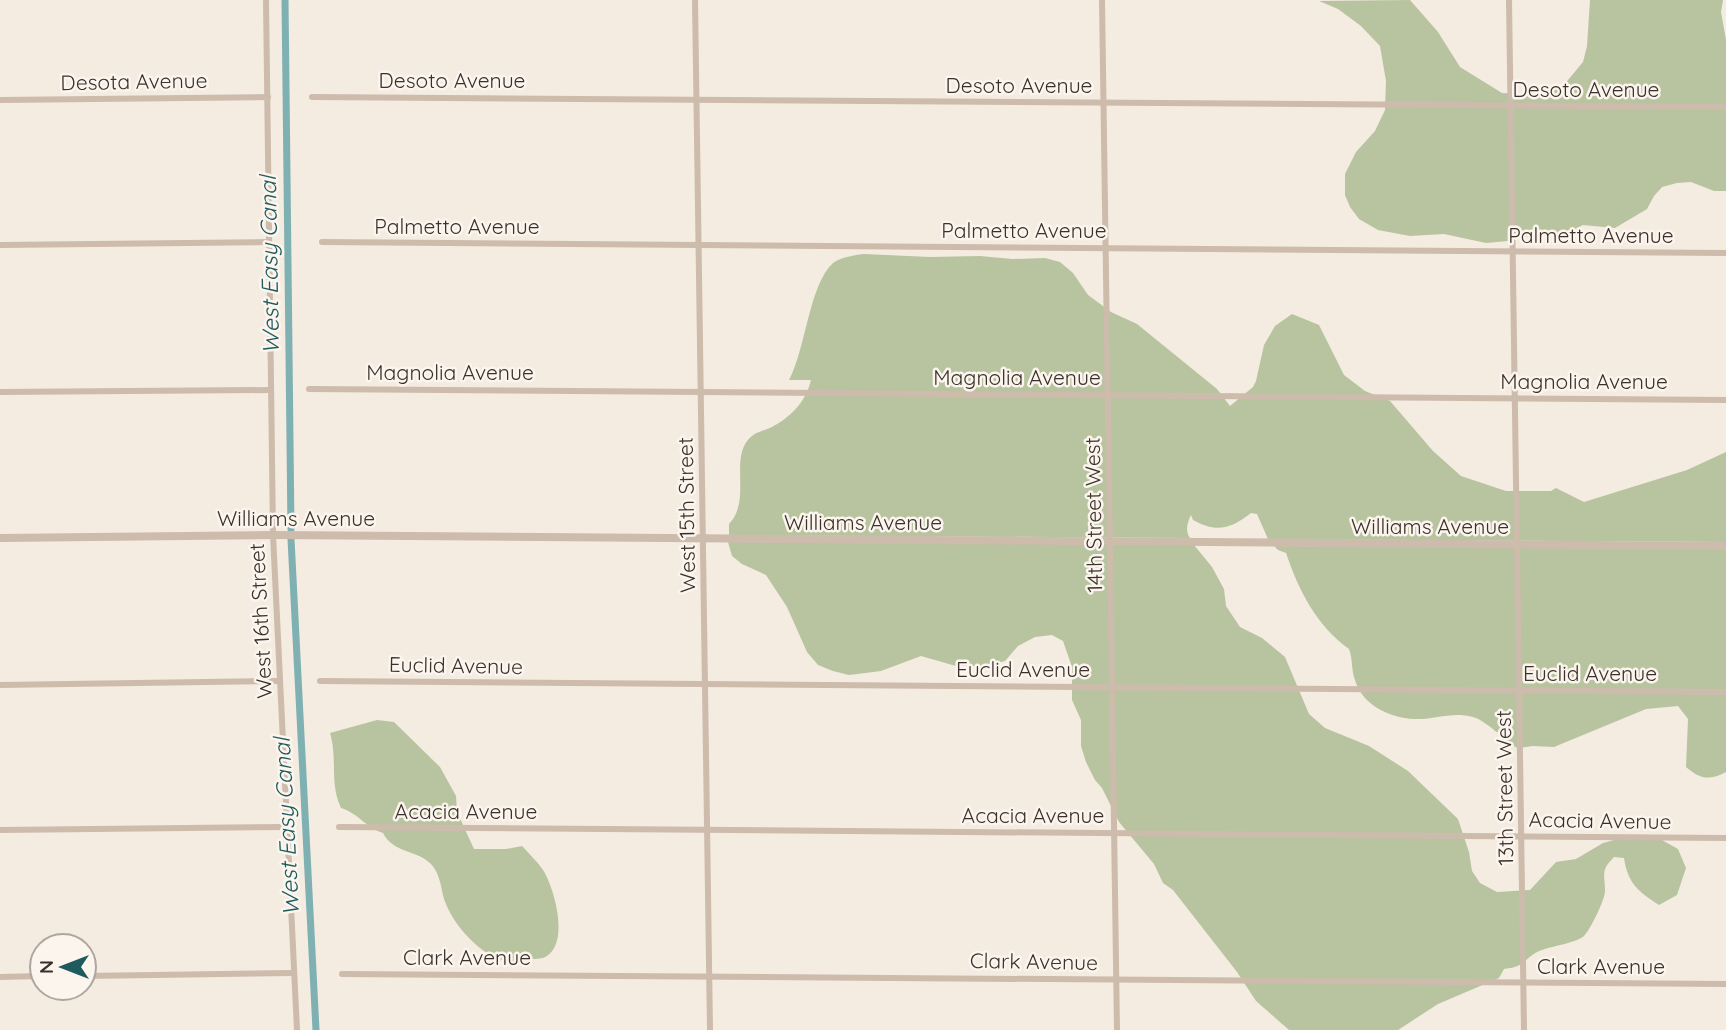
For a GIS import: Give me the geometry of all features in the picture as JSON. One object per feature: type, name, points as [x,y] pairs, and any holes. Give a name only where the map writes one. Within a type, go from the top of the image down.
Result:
[{"type":"street","name":"West 16th Street","points":[[266,0],[273,535],[297,1030]]},
{"type":"street","name":"West 15th Street","points":[[695,0],[710,1030]]},
{"type":"street","name":"14th Street West","points":[[1102,0],[1117,1030]]},
{"type":"street","name":"13th Street West","points":[[1508,0],[1524,1030]]},
{"type":"street","name":"Desota Avenue","points":[[0,100],[268,97]]},
{"type":"street","name":"Desoto Avenue","points":[[312,97],[1726,107]]},
{"type":"street","points":[[0,245],[269,242]]},
{"type":"street","name":"Palmetto Avenue","points":[[322,242],[1726,253]]},
{"type":"street","name":"Magnolia Avenue","points":[[309,389],[1726,400]]},
{"type":"street","points":[[0,392],[271,390]]},
{"type":"street","name":"Williams Avenue","points":[[0,538],[273,535],[1726,546]]},
{"type":"street","points":[[0,685],[280,681]]},
{"type":"street","name":"Euclid Avenue","points":[[320,681],[1726,692]]},
{"type":"street","points":[[0,830],[287,827]]},
{"type":"street","name":"Acacia Avenue","points":[[339,827],[1726,838]]},
{"type":"street","points":[[98,976],[294,973]]},
{"type":"street","name":"Clark Avenue","points":[[342,974],[1726,984]]},
{"type":"street","points":[[0,977],[28,976]]},
{"type":"green space","points":[[1410,0],[1438,32],[1460,67],[1502,93],[1523,94],[1563,86],[1583,62],[1587,46],[1590,0],[1723,0],[1721,12],[1726,40],[1726,191],[1714,191],[1691,182],[1677,183],[1662,187],[1647,209],[1615,228],[1583,225],[1567,233],[1532,235],[1486,243],[1444,234],[1410,236],[1378,230],[1359,219],[1345,195],[1345,174],[1356,152],[1375,131],[1385,110],[1386,81],[1380,46],[1361,26],[1338,9],[1319,1]]},
{"type":"green space","points":[[864,254],[1045,258],[1060,262],[1073,273],[1088,295],[1111,312],[1137,324],[1217,389],[1230,406],[1253,387],[1264,345],[1275,326],[1292,314],[1319,325],[1344,375],[1365,391],[1390,401],[1433,451],[1461,476],[1506,491],[1551,491],[1556,488],[1584,502],[1687,470],[1726,452],[1726,542],[1268,539],[1257,514],[1251,513],[1230,526],[1216,528],[1193,520],[1191,515],[1187,527],[1190,538],[729,535],[729,524],[739,504],[741,460],[747,441],[790,414],[809,388],[811,380],[789,380],[818,286],[833,263]]},
{"type":"green space","points":[[728,542],[1194,545],[1212,567],[1224,589],[1226,606],[1240,627],[1262,638],[1285,657],[1309,714],[1325,728],[1369,746],[1408,771],[1458,819],[1472,871],[1480,883],[1497,892],[1530,890],[1556,862],[1576,859],[1603,843],[1629,836],[1660,839],[1678,849],[1686,868],[1677,895],[1659,905],[1631,881],[1624,858],[1614,857],[1605,869],[1605,891],[1600,908],[1587,933],[1580,939],[1537,952],[1520,965],[1504,969],[1499,978],[1438,1004],[1398,1030],[1289,1030],[1256,1001],[1237,972],[1173,890],[1163,883],[1154,864],[1119,822],[1086,762],[1081,746],[1081,720],[1072,700],[1072,667],[1063,641],[1052,635],[1035,637],[1018,646],[1005,661],[985,666],[956,666],[921,656],[881,671],[849,675],[833,671],[818,665],[807,652],[787,607],[766,575],[742,564],[732,556]]},
{"type":"green space","points":[[1274,546],[1726,549],[1726,772],[1715,777],[1705,777],[1686,767],[1688,719],[1678,706],[1646,709],[1554,747],[1517,748],[1473,717],[1457,715],[1414,719],[1387,713],[1370,703],[1359,689],[1349,649],[1337,640],[1318,618],[1303,594],[1286,553]]},
{"type":"green space","points":[[377,720],[394,722],[440,767],[456,796],[457,812],[474,849],[522,846],[541,867],[552,890],[558,917],[556,942],[552,952],[543,958],[511,961],[500,960],[487,953],[464,933],[452,916],[431,864],[393,845],[383,833],[341,808],[335,789],[330,733]]},
{"type":"waterway","name":"West Easy Canal","points":[[285,0],[291,529]]},
{"type":"waterway","name":"West Easy Canal","points":[[291,539],[316,1030]]}]
